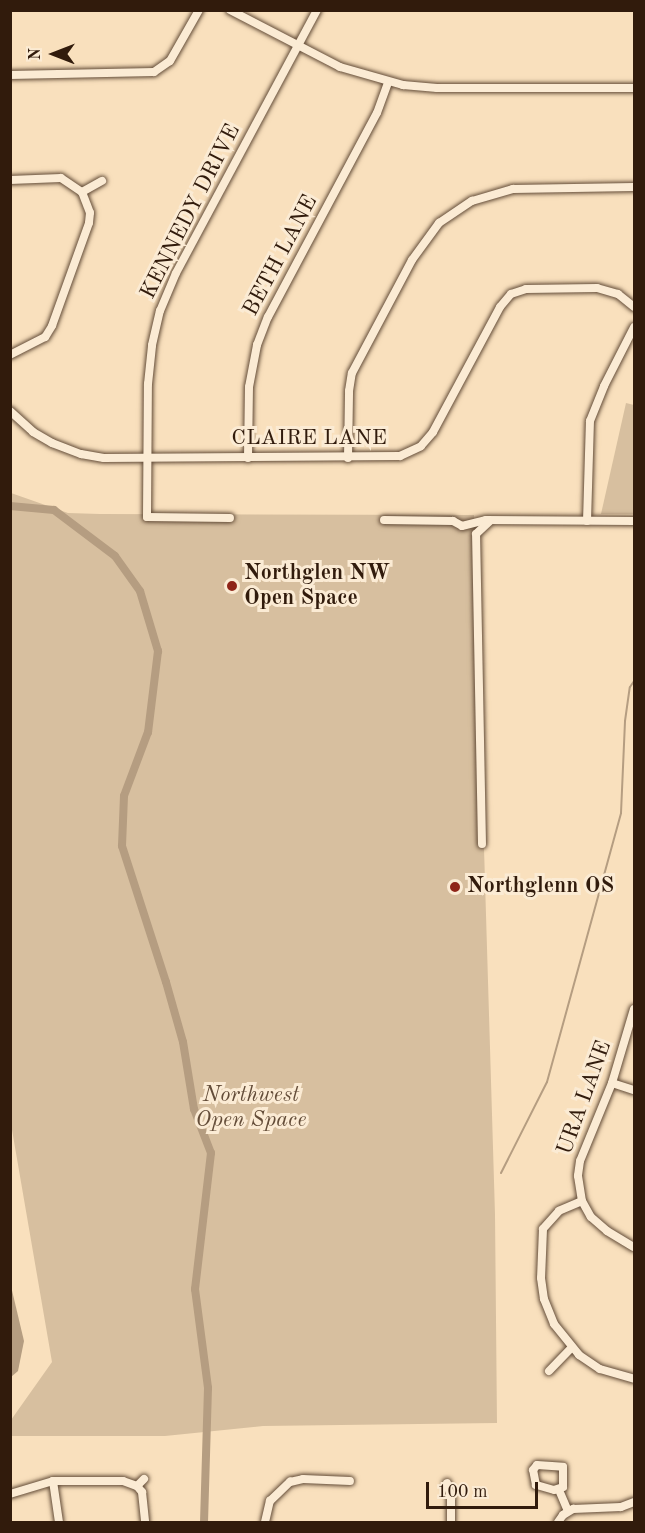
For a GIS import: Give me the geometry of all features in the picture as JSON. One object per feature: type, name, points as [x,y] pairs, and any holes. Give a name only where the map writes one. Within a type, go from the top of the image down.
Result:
[{"type":"street","points":[[10,75],[154,72],[170,61],[199,10]]},
{"type":"street","points":[[231,10],[347,70],[388,82],[437,88],[634,88]]},
{"type":"street","name":"KENNEDY DRIVE","points":[[230,518],[147,517],[150,356],[160,311],[176,273],[317,10]]},
{"type":"street","name":"BETH LANE","points":[[248,458],[249,387],[256,345],[268,317],[377,113],[388,82]]},
{"type":"street","points":[[10,180],[61,178],[82,192],[90,213],[89,223],[52,326],[45,337],[10,354]]},
{"type":"street","points":[[82,192],[102,181]]},
{"type":"street","points":[[348,458],[349,391],[352,373],[412,260],[439,223],[472,201],[513,189],[634,188]]},
{"type":"street","name":"CLAIRE LANE","points":[[10,411],[33,432],[69,450],[104,458],[400,456],[425,443],[500,307],[511,294],[526,289],[597,288],[618,294],[634,307]]},
{"type":"street","points":[[587,521],[590,421],[604,386],[634,327]]},
{"type":"street","points":[[384,520],[453,522],[462,526],[490,521],[634,521]]},
{"type":"street","points":[[482,844],[476,534],[490,521]]},
{"type":"street","name":"URA LANE","points":[[582,1201],[578,1184],[580,1161],[612,1083],[634,1009]]},
{"type":"street","points":[[612,1083],[634,1090]]},
{"type":"street","points":[[634,1247],[596,1222],[582,1201],[551,1217],[543,1229],[541,1240],[541,1278],[544,1299],[554,1324],[571,1348],[600,1369],[634,1379]]},
{"type":"street","points":[[549,1371],[571,1348]]},
{"type":"street","points":[[560,1490],[536,1485],[533,1477],[534,1467],[563,1467],[564,1482],[560,1490],[568,1511]]},
{"type":"street","points":[[137,1486],[144,1479]]},
{"type":"street","points":[[265,1522],[270,1500],[290,1482],[303,1479],[350,1481]]},
{"type":"street","points":[[53,1480],[58,1522]]},
{"type":"street","points":[[10,1494],[53,1480],[113,1480],[137,1486],[145,1499],[145,1522]]},
{"type":"street","points":[[447,1483],[451,1498],[451,1522]]},
{"type":"street","points":[[558,1522],[568,1511],[582,1508],[621,1507],[634,1502]]},
{"type":"green space","points":[[626,403],[634,405],[634,514],[601,514]]},
{"type":"green space","name":"Northwest Open Space","points":[[11,493],[68,513],[474,515],[495,1214],[497,1423],[263,1426],[165,1436],[11,1436],[11,1420],[52,1362],[11,1124]]},
{"type":"shaded area","points":[[10,1282],[24,1341],[18,1371],[11,1377]]},
{"type":"waterway","points":[[10,506],[54,510],[115,556],[140,591],[158,651],[148,732],[124,796],[122,846],[166,982],[183,1042],[194,1109],[211,1153],[195,1289],[208,1388],[204,1522]]},
{"type":"waterway","points":[[501,1173],[547,1082],[621,813],[625,721],[630,687],[634,681]]},
{"type":"place","name":"Northglen NW Open Space","points":[[232,586]]},
{"type":"place","name":"Northglenn OS","points":[[455,887]]}]
